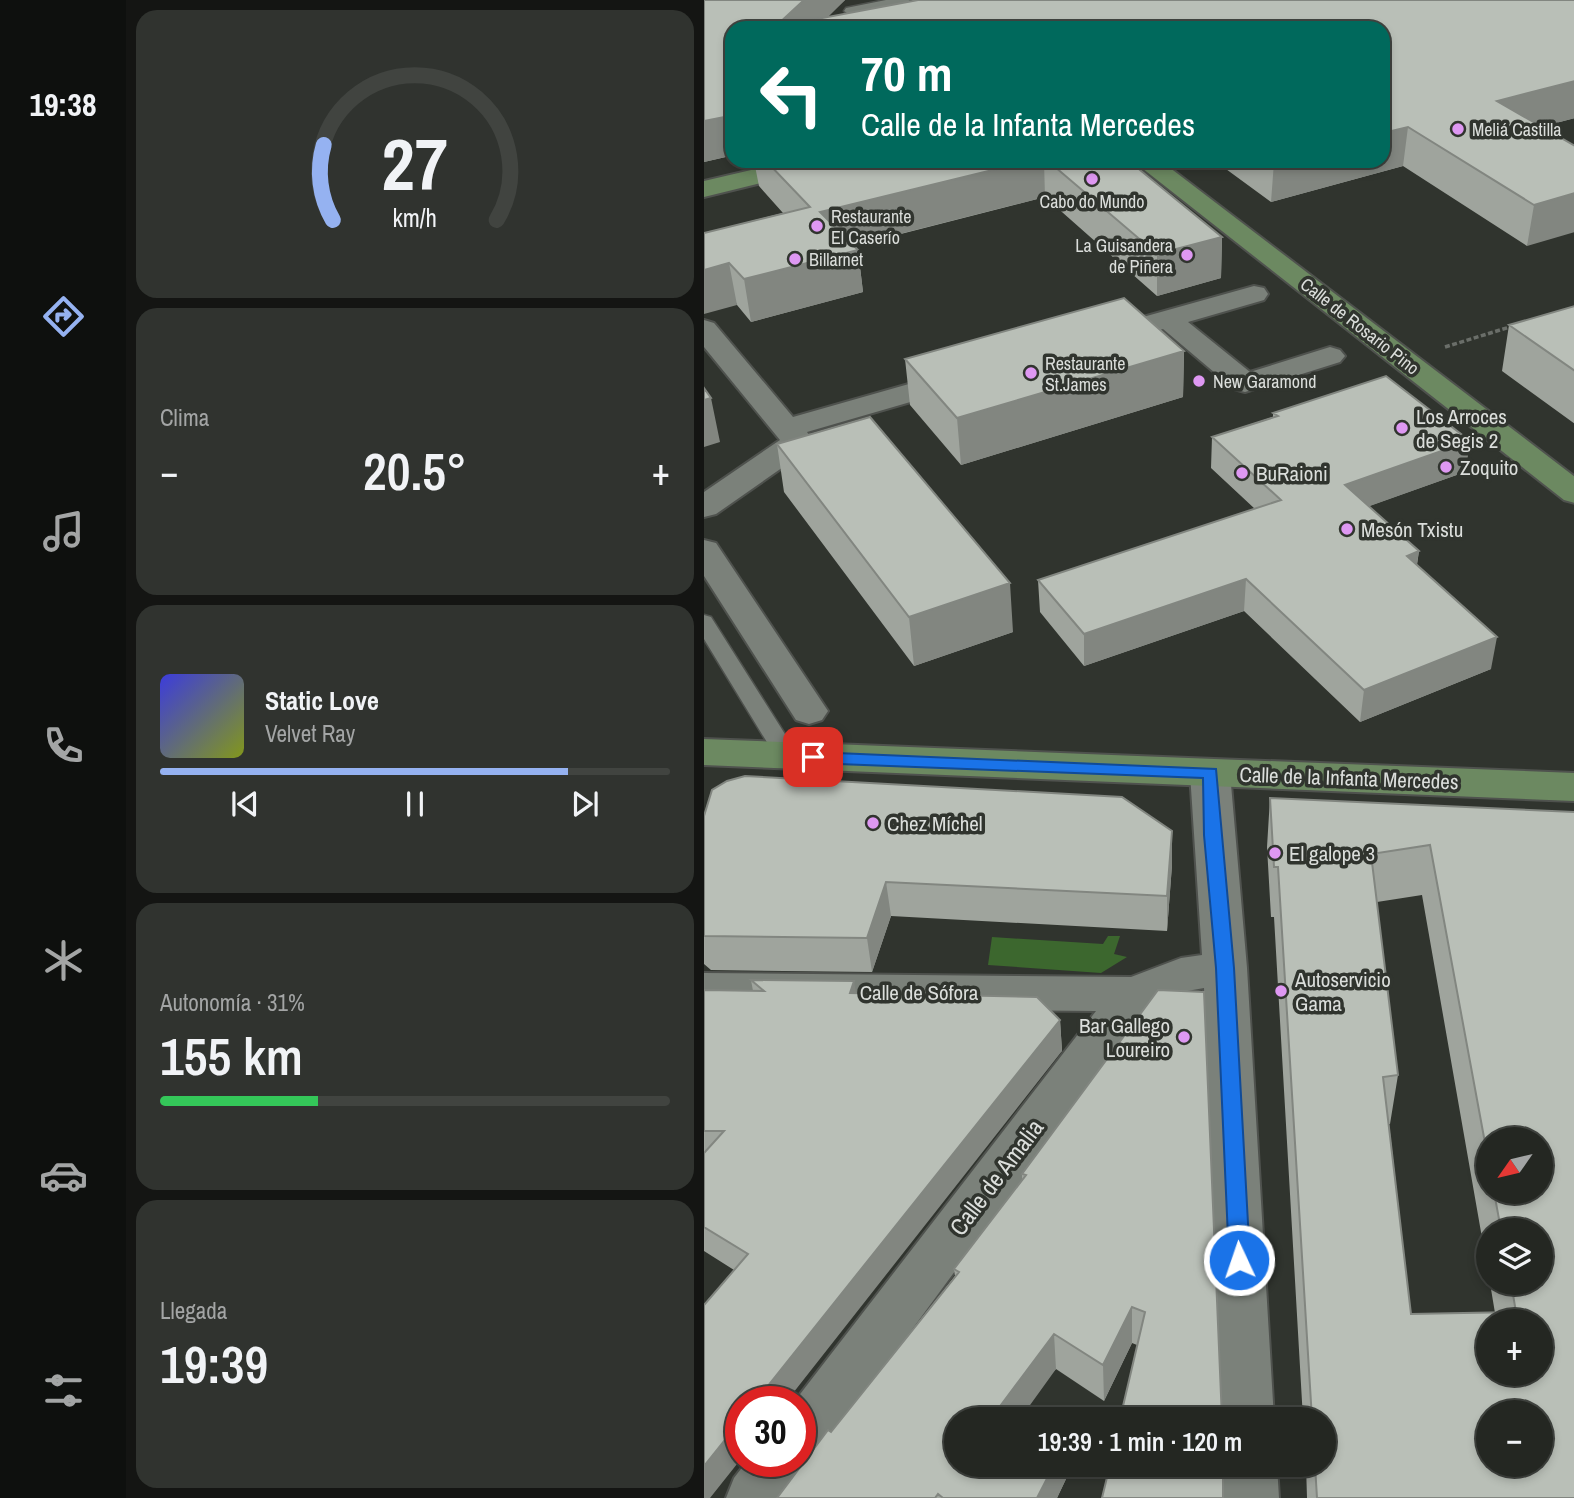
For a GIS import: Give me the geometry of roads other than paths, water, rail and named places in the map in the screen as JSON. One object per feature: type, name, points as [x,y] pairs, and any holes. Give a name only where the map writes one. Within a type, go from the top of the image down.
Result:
[{"type":"street","points":[[704,189],[792,168]]},
{"type":"street","name":"Calle de Rosario Pino","points":[[1154,168],[1574,494]]},
{"type":"street","points":[[1076,345],[1254,294]]},
{"type":"street","points":[[1168,319],[1245,383],[1330,356]]},
{"type":"street","points":[[704,330],[798,442],[704,507]]},
{"type":"street","points":[[788,428],[985,371]]},
{"type":"street","points":[[704,550],[809,711]]},
{"type":"street","name":"Calle de la Infanta Mercedes","points":[[706,758],[787,756],[1574,787]]},
{"type":"street","points":[[1210,773],[1225,968],[1246,1407]]},
{"type":"street","points":[[1133,994],[1181,975],[1225,968]]},
{"type":"street","name":"Calle de Sófora","points":[[704,990],[1133,994]]},
{"type":"street","name":"Calle de Amalia","points":[[816,1416],[1133,994]]},
{"type":"street","points":[[754,1498],[770,1477]]},
{"type":"street","points":[[1250,1477],[1251,1498]]},
{"type":"lane","points":[[850,11],[904,0]]},
{"type":"lane","points":[[704,622],[787,756]]},
{"type":"place","name":"Meliá Castilla","points":[[1458,129]]},
{"type":"place","name":"Cabo do Mundo","points":[[1092,179]]},
{"type":"place","name":"Restaurante El Caserío","points":[[817,226]]},
{"type":"place","name":"La Guisandera de Piñera","points":[[1187,255]]},
{"type":"place","name":"Billarnet","points":[[795,259]]},
{"type":"place","name":"Restaurante St.James","points":[[1031,373]]},
{"type":"place","name":"New Garamond","points":[[1199,381]]},
{"type":"place","name":"Los Arroces de Segis 2","points":[[1402,428]]},
{"type":"place","name":"Zoquito","points":[[1446,467]]},
{"type":"place","name":"BuRaioni","points":[[1242,473]]},
{"type":"place","name":"Mesón Txistu","points":[[1347,529]]},
{"type":"place","name":"Chez Míchel","points":[[873,823]]},
{"type":"place","name":"El galope 3","points":[[1275,853]]},
{"type":"place","name":"Autoservicio Gama","points":[[1281,991]]},
{"type":"place","name":"Bar Gallego Loureiro","points":[[1184,1037]]}]
